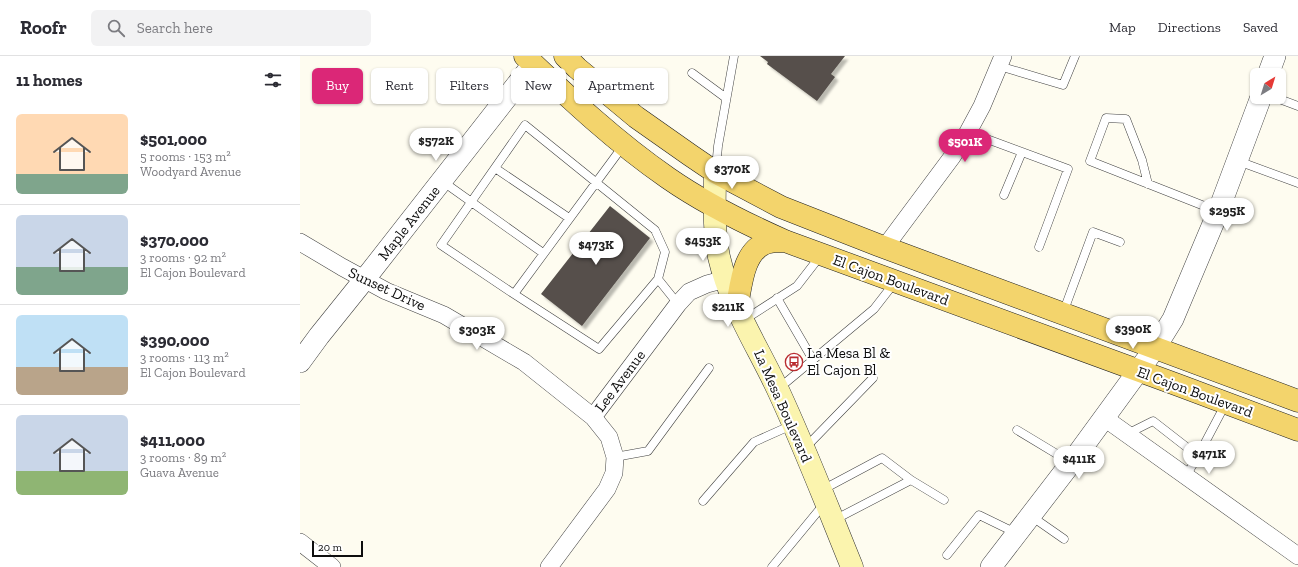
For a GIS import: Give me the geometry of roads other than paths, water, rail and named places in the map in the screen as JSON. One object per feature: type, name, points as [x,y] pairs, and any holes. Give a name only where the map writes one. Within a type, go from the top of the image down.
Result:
[{"type":"main road","name":"El Cajon Boulevard","points":[[565,56],[636,118],[715,172],[781,207],[1298,401]]},
{"type":"main road","name":"El Cajon Boulevard","points":[[529,60],[585,113],[624,145],[667,177],[715,207],[751,226],[822,255],[1298,430]]},
{"type":"main road","name":"La Mesa Boulevard","points":[[715,172],[717,243],[719,258],[726,279],[740,313],[778,389],[852,567]]},
{"type":"main road","points":[[740,313],[744,272],[752,254],[765,243],[785,241]]},
{"type":"street","points":[[1271,68],[1275,56]]},
{"type":"street","name":"Maple Avenue","points":[[300,362],[442,181],[529,60]]},
{"type":"street","points":[[885,247],[952,157],[968,132],[982,106],[1001,61]]},
{"type":"street","points":[[990,567],[1071,463],[1103,417],[1155,348],[1173,319],[1218,212],[1238,161],[1258,104]]},
{"type":"street","name":"Sunset Drive","points":[[300,242],[364,280],[386,291],[444,315],[524,362],[593,417]]},
{"type":"street","name":"Lee Avenue","points":[[549,567],[607,489],[614,473],[615,456],[609,437],[593,417],[678,304],[689,292],[707,284],[726,279]]},
{"type":"street","points":[[1103,417],[1298,556]]},
{"type":"street","points":[[300,542],[332,567]]},
{"type":"lane","points":[[715,172],[734,56]]},
{"type":"lane","points":[[1001,61],[1063,85],[1075,56]]},
{"type":"lane","points":[[692,73],[726,98]]},
{"type":"lane","points":[[1286,102],[1298,106]]},
{"type":"lane","points":[[1148,184],[1142,160],[1126,119],[1106,118],[1090,161],[1218,212]]},
{"type":"lane","points":[[525,125],[655,230],[665,252],[658,279],[600,349],[441,245],[495,168],[525,125]]},
{"type":"lane","points":[[968,132],[1068,169],[1039,247]]},
{"type":"lane","points":[[514,294],[624,145]]},
{"type":"lane","points":[[1004,195],[1022,152]]},
{"type":"lane","points":[[1238,161],[1298,184]]},
{"type":"lane","points":[[495,168],[569,218]]},
{"type":"lane","points":[[442,181],[543,253]]},
{"type":"lane","points":[[1063,314],[1093,232],[1120,242]]},
{"type":"lane","points":[[740,313],[777,298],[797,286],[822,255]]},
{"type":"lane","points":[[658,279],[678,304]]},
{"type":"lane","points":[[778,389],[874,309],[896,281]]},
{"type":"lane","points":[[777,298],[813,360]]},
{"type":"lane","points":[[615,456],[648,451],[709,368]]},
{"type":"lane","points":[[803,450],[873,378]]},
{"type":"lane","points":[[1186,476],[1226,403]]},
{"type":"lane","points":[[1127,434],[1153,421],[1198,456]]},
{"type":"lane","points":[[703,501],[754,442],[793,424]]},
{"type":"lane","points":[[1017,430],[1071,463]]},
{"type":"lane","points":[[772,567],[827,504],[882,458],[911,480],[944,500]]},
{"type":"lane","points":[[827,504],[911,480]]},
{"type":"lane","points":[[1031,515],[1064,539]]},
{"type":"lane","points":[[947,555],[979,516],[1017,533]]},
{"type":"place","name":"La Mesa Bl & El Cajon Bl","points":[[794,362]]}]
